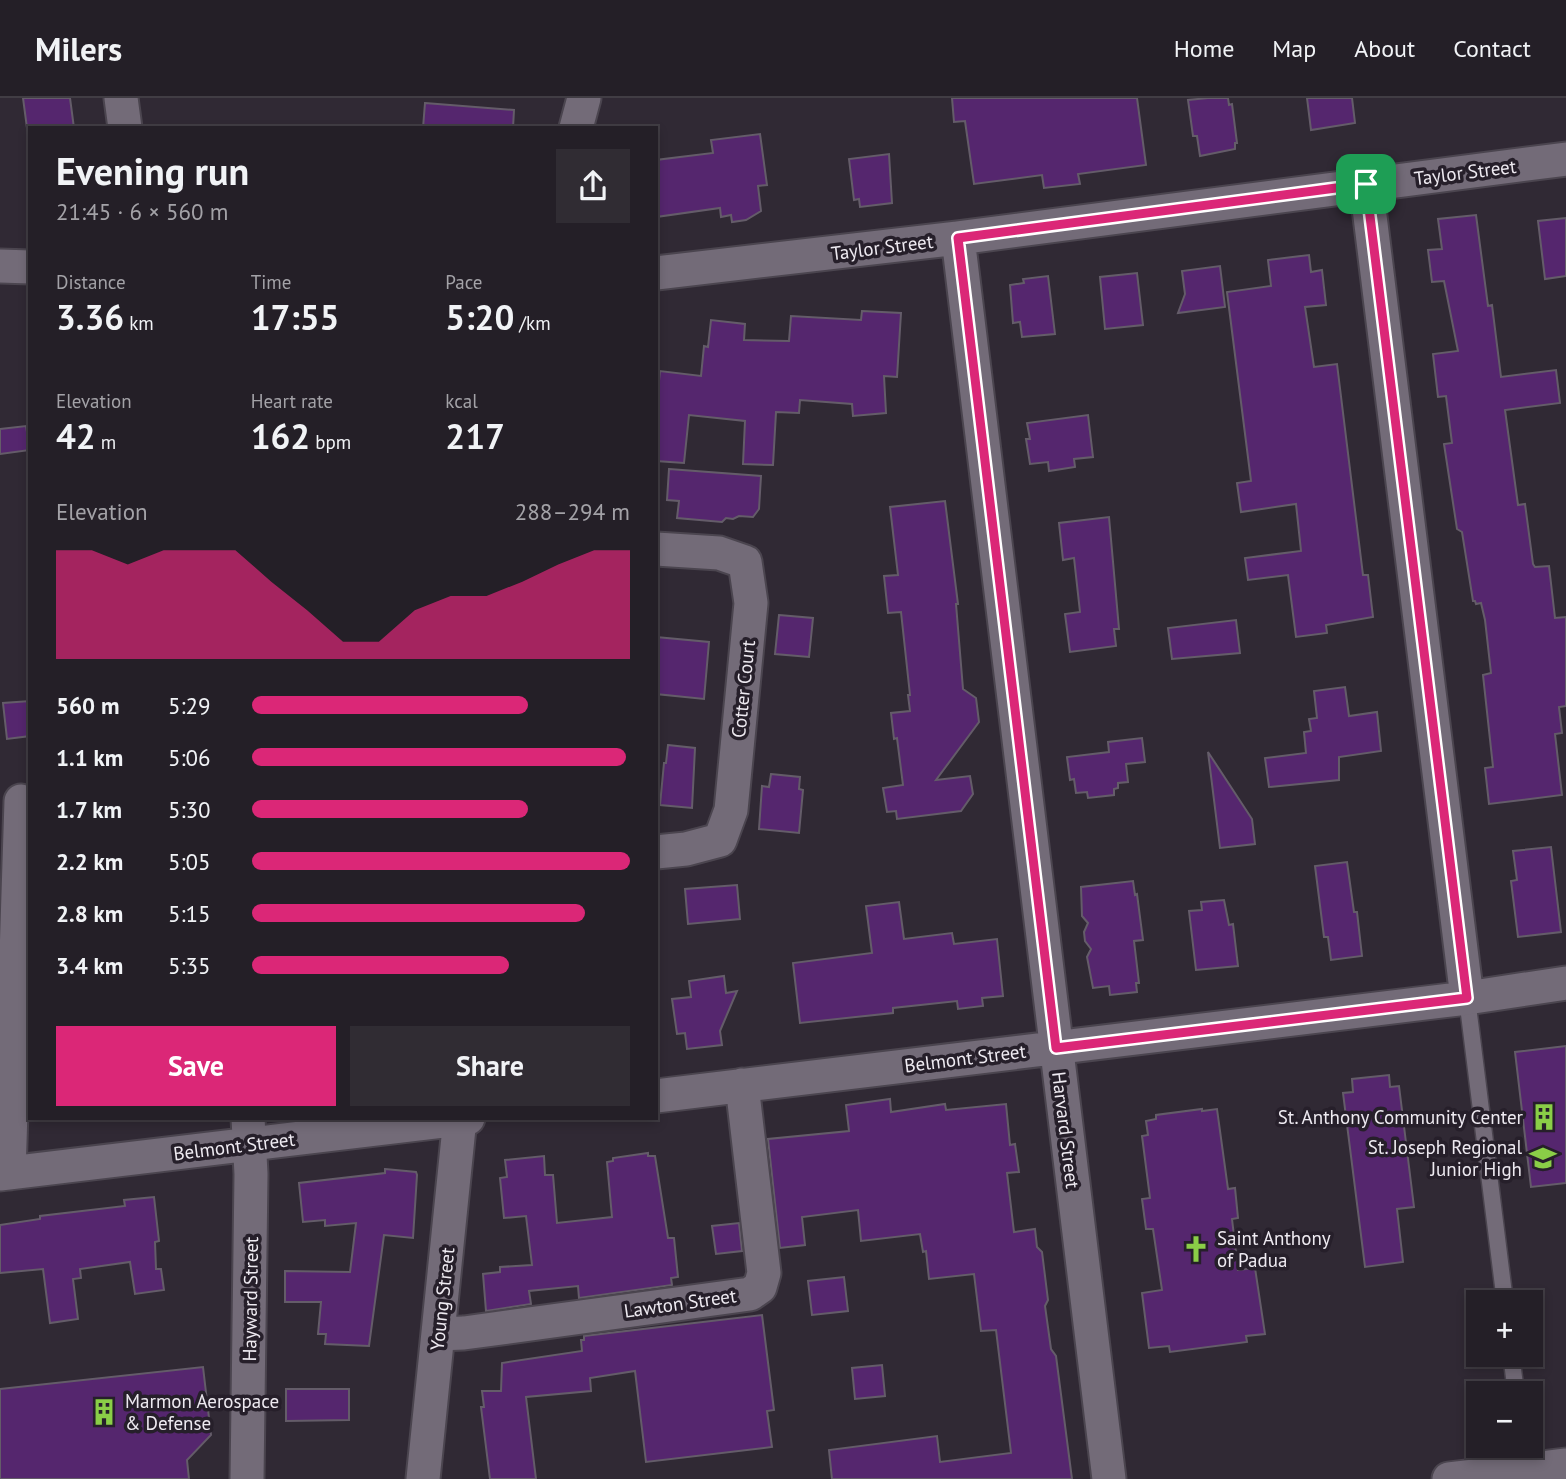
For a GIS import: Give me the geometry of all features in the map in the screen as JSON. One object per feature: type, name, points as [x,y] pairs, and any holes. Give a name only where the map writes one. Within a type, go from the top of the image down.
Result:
[{"type":"street","points":[[121,98],[125,126]]},
{"type":"street","points":[[576,126],[583,98]]},
{"type":"street","name":"Taylor Street","points":[[658,273],[958,238],[1566,159]]},
{"type":"street","points":[[1366,184],[1467,998]]},
{"type":"street","name":"Harvard Street","points":[[958,238],[1109,1479]]},
{"type":"street","points":[[0,266],[28,267]]},
{"type":"street","name":"Cotter Court","points":[[658,549],[719,554],[745,562],[751,603],[731,810],[720,841],[658,852]]},
{"type":"street","points":[[5,1174],[21,800]]},
{"type":"street","name":"Belmont Street","points":[[658,1096],[1566,984]]},
{"type":"street","name":"Lawton Street","points":[[438,1334],[464,1334],[750,1294],[760,1287],[764,1273],[742,1085]]},
{"type":"street","name":"Belmont Street","points":[[5,1174],[249,1131],[442,1120]]},
{"type":"street","name":"Young Street","points":[[423,1479],[460,1120]]},
{"type":"street","name":"Hayward Street","points":[[247,1479],[249,1131]]},
{"type":"street","points":[[1449,1479],[1525,1465],[1566,1465]]},
{"type":"lane","points":[[1467,998],[1504,1290]]},
{"type":"building","points":[[23,98],[70,98],[74,126],[27,128]]},
{"type":"building","points":[[952,98],[1137,98],[1146,165],[1078,174],[1080,184],[1044,188],[1042,175],[974,184],[965,121],[954,122]]},
{"type":"building","points":[[1228,98],[1229,105],[1232,104],[1237,143],[1235,149],[1200,156],[1197,136],[1193,136],[1188,100]]},
{"type":"building","points":[[1307,98],[1352,98],[1355,123],[1311,130]]},
{"type":"building","points":[[425,103],[514,110],[513,126],[423,126]]},
{"type":"building","points":[[760,134],[767,185],[758,186],[761,211],[746,220],[732,222],[731,215],[721,217],[720,208],[658,217],[658,160],[713,153],[711,140]]},
{"type":"building","points":[[889,154],[892,203],[860,207],[859,199],[854,200],[849,159]]},
{"type":"building","points":[[1476,215],[1501,377],[1556,370],[1560,403],[1505,410],[1518,505],[1525,504],[1533,564],[1535,567],[1549,566],[1555,618],[1566,617],[1566,706],[1559,707],[1562,733],[1555,734],[1562,795],[1489,804],[1485,768],[1493,767],[1483,675],[1491,673],[1485,620],[1481,603],[1476,604],[1473,601],[1462,532],[1457,529],[1444,444],[1452,443],[1446,396],[1438,397],[1433,354],[1458,351],[1444,281],[1432,282],[1428,250],[1442,249],[1438,219]]},
{"type":"building","points":[[1566,218],[1566,276],[1545,279],[1538,221]]},
{"type":"building","points":[[1309,255],[1311,272],[1322,270],[1326,305],[1305,307],[1314,367],[1337,364],[1363,575],[1368,575],[1373,617],[1326,625],[1327,633],[1296,637],[1288,575],[1248,580],[1245,558],[1301,551],[1296,504],[1241,512],[1237,483],[1251,481],[1227,292],[1271,286],[1268,260]]},
{"type":"building","points":[[1220,266],[1225,307],[1178,313],[1185,294],[1182,271]]},
{"type":"building","points":[[1137,273],[1143,325],[1105,329],[1100,277]]},
{"type":"building","points":[[1048,276],[1055,334],[1022,337],[1020,322],[1013,323],[1010,285],[1024,283],[1023,279]]},
{"type":"building","points":[[862,311],[901,313],[897,377],[884,376],[886,413],[853,416],[852,404],[800,400],[799,413],[776,412],[773,465],[743,464],[745,421],[689,415],[684,463],[658,461],[660,371],[701,376],[704,346],[708,347],[711,320],[745,324],[744,340],[789,341],[791,316],[861,320]]},
{"type":"building","points":[[1088,415],[1093,457],[1074,459],[1075,467],[1049,471],[1048,462],[1030,464],[1026,439],[1030,439],[1027,423]]},
{"type":"building","points":[[26,426],[28,450],[0,454],[0,429]]},
{"type":"building","points":[[669,469],[761,476],[759,509],[753,517],[726,518],[722,522],[677,518],[679,501],[667,500]]},
{"type":"building","points":[[945,501],[958,604],[963,689],[976,698],[979,722],[936,780],[970,776],[973,794],[961,811],[897,819],[896,811],[887,812],[883,788],[903,785],[891,713],[910,711],[910,695],[901,612],[888,613],[884,576],[898,575],[890,507]]},
{"type":"building","points":[[1109,517],[1119,629],[1114,629],[1116,646],[1070,652],[1065,614],[1080,612],[1074,558],[1063,560],[1059,523]]},
{"type":"building","points":[[779,615],[813,618],[809,657],[775,654]]},
{"type":"building","points":[[1236,620],[1240,653],[1172,659],[1168,628]]},
{"type":"building","points":[[658,637],[709,642],[704,699],[658,694]]},
{"type":"building","points":[[1345,687],[1349,716],[1377,712],[1381,751],[1339,757],[1339,780],[1269,787],[1265,758],[1306,753],[1304,732],[1311,731],[1309,719],[1317,718],[1314,691]]},
{"type":"building","points":[[28,701],[28,736],[7,739],[3,703]]},
{"type":"building","points":[[1142,738],[1145,762],[1126,764],[1128,782],[1118,783],[1114,795],[1088,798],[1087,792],[1076,793],[1074,779],[1070,780],[1067,757],[1109,752],[1108,742]]},
{"type":"building","points":[[668,745],[695,748],[692,808],[660,805]]},
{"type":"building","points":[[1208,752],[1252,819],[1255,844],[1220,848]]},
{"type":"building","points":[[771,774],[800,777],[799,789],[803,790],[799,833],[759,829],[762,786],[769,787]]},
{"type":"building","points":[[1551,847],[1561,932],[1518,937],[1511,881],[1517,880],[1513,851]]},
{"type":"building","points":[[1347,862],[1362,956],[1331,960],[1328,937],[1324,937],[1315,866]]},
{"type":"building","points":[[1133,881],[1143,940],[1134,941],[1139,983],[1136,983],[1137,992],[1110,995],[1109,986],[1093,988],[1087,957],[1091,949],[1085,941],[1084,932],[1088,923],[1082,916],[1081,887]]},
{"type":"building","points":[[737,885],[740,919],[688,924],[685,889]]},
{"type":"building","points":[[1224,900],[1229,925],[1233,924],[1238,966],[1196,970],[1189,911],[1202,910],[1201,902]]},
{"type":"building","points":[[899,902],[904,939],[952,933],[954,944],[997,939],[1003,996],[982,998],[983,1006],[958,1009],[957,1001],[893,1008],[893,1013],[800,1023],[793,963],[872,953],[866,906]]},
{"type":"building","points":[[724,976],[726,993],[737,991],[720,1031],[722,1045],[687,1049],[685,1033],[677,1034],[672,999],[691,997],[689,981]]},
{"type":"building","name":"St. Anthony Community Center","points":[[1566,1046],[1566,1183],[1531,1187],[1515,1052]]},
{"type":"building","points":[[1389,1075],[1390,1087],[1399,1086],[1414,1207],[1397,1209],[1403,1262],[1365,1267],[1343,1093],[1353,1092],[1352,1079]]},
{"type":"building","points":[[890,1099],[891,1112],[945,1104],[946,1110],[1006,1104],[1010,1145],[1015,1144],[1019,1172],[1007,1173],[1014,1232],[1035,1229],[1037,1247],[1042,1252],[1048,1300],[1045,1306],[1051,1349],[1056,1356],[1072,1479],[832,1479],[829,1450],[937,1436],[940,1462],[1011,1453],[996,1330],[981,1331],[974,1274],[929,1279],[926,1251],[923,1252],[920,1234],[861,1241],[858,1210],[802,1217],[805,1245],[780,1248],[768,1139],[849,1131],[846,1105]]},
{"type":"building","name":"Saint Anthony of Padua","points":[[1217,1109],[1228,1189],[1235,1188],[1238,1218],[1232,1219],[1238,1270],[1255,1268],[1265,1334],[1246,1336],[1247,1342],[1170,1352],[1169,1346],[1149,1348],[1142,1293],[1162,1290],[1153,1229],[1146,1229],[1142,1199],[1150,1198],[1142,1136],[1148,1135],[1146,1121],[1156,1119],[1156,1115]]},
{"type":"building","points":[[648,1153],[648,1156],[655,1156],[668,1238],[674,1238],[678,1277],[671,1278],[672,1285],[579,1298],[578,1286],[529,1291],[531,1304],[486,1311],[483,1274],[500,1272],[500,1267],[532,1265],[526,1216],[504,1218],[500,1178],[507,1177],[505,1160],[544,1156],[545,1175],[553,1175],[557,1223],[612,1217],[607,1162],[613,1161],[613,1158]]},
{"type":"building","points":[[385,1169],[416,1172],[413,1238],[384,1235],[369,1346],[325,1344],[326,1334],[318,1334],[321,1302],[285,1302],[285,1271],[350,1272],[356,1223],[325,1226],[325,1220],[303,1222],[299,1183],[385,1173]]},
{"type":"building","points":[[154,1197],[159,1241],[155,1242],[156,1269],[161,1269],[164,1290],[135,1294],[130,1262],[80,1269],[81,1278],[73,1279],[78,1319],[50,1323],[43,1269],[0,1273],[0,1225],[40,1219],[40,1216],[125,1206],[124,1200]]},
{"type":"building","points":[[739,1223],[742,1251],[716,1254],[712,1226]]},
{"type":"building","points":[[844,1277],[848,1311],[812,1315],[808,1281]]},
{"type":"building","points":[[762,1315],[774,1410],[767,1411],[772,1447],[646,1462],[635,1371],[590,1378],[591,1391],[526,1397],[536,1479],[490,1479],[481,1407],[484,1407],[482,1391],[501,1391],[502,1363],[582,1351],[581,1340],[584,1340],[584,1336]]},
{"type":"building","points":[[882,1365],[885,1396],[855,1399],[852,1368]]},
{"type":"building","name":"Marmon Aerospace & Defense","points":[[203,1367],[211,1435],[187,1460],[189,1479],[0,1479],[0,1389]]},
{"type":"building","points":[[286,1389],[349,1389],[349,1420],[286,1421]]},
{"type":"place","name":"St. Anthony Community Center","points":[[1544,1117]]},
{"type":"place","name":"St. Joseph Regional Junior High","points":[[1543,1158]]},
{"type":"place","name":"Saint Anthony of Padua","points":[[1196,1249]]},
{"type":"place","name":"Marmon Aerospace & Defense","points":[[104,1412]]},
{"type":"route","points":[[1366,184],[1467,998],[1056,1048],[958,238],[1366,184]]}]
